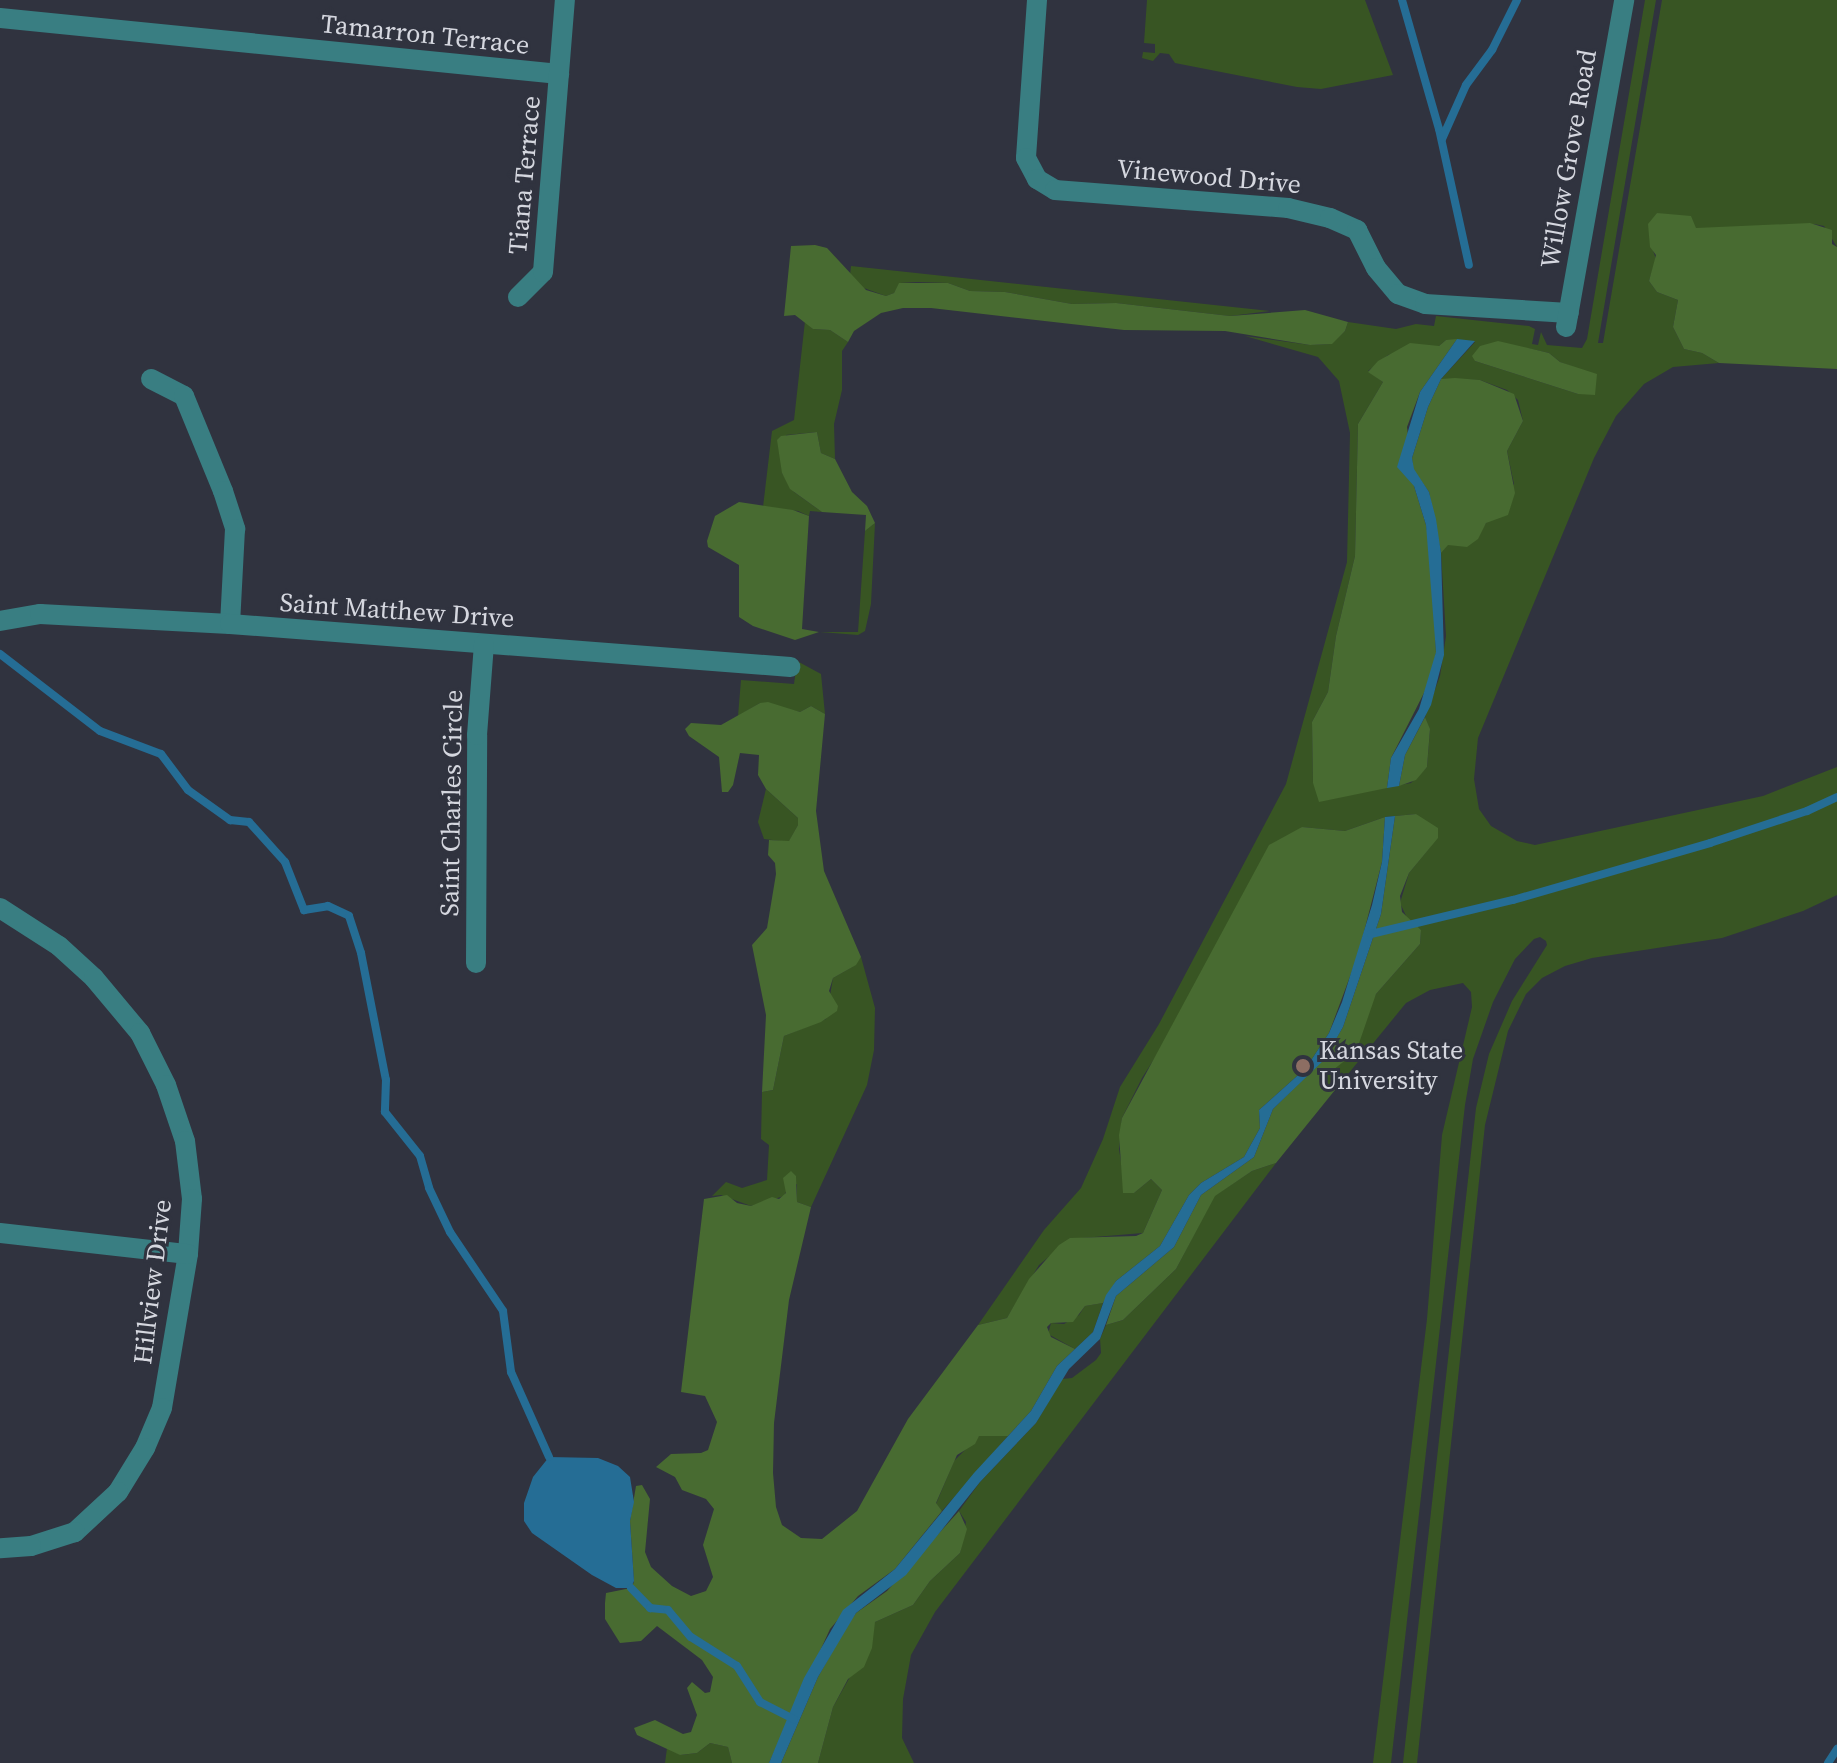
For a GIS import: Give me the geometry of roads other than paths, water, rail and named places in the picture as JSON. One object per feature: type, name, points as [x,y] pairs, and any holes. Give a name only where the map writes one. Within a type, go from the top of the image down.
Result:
[{"type":"street","name":"Tiana Terrace","points":[[518,297],[543,272],[565,0]]},
{"type":"street","name":"Vinewood Drive","points":[[1037,0],[1026,158],[1037,179],[1055,190],[1288,208],[1330,218],[1357,230],[1376,268],[1398,294],[1425,304],[1567,320]]},
{"type":"street","name":"Willow Grove Road","points":[[1567,320],[1624,0]]},
{"type":"street","name":"Tamarron Terrace","points":[[0,18],[559,74]]},
{"type":"street","points":[[151,379],[184,396],[223,491],[235,529],[230,624]]},
{"type":"street","name":"Saint Matthew Drive","points":[[0,621],[40,614],[230,624],[790,667]]},
{"type":"street","name":"Saint Charles Circle","points":[[476,963],[477,750],[484,644]]},
{"type":"street","name":"Hillview Drive","points":[[0,908],[59,946],[94,978],[140,1033],[166,1085],[185,1141],[192,1199],[188,1254],[162,1408],[145,1448],[118,1492],[75,1532],[31,1546],[0,1548]]},
{"type":"street","points":[[0,1233],[188,1254]]},
{"type":"water","points":[[1457,339],[1475,341],[1441,379],[1428,407],[1412,458],[1414,469],[1429,492],[1436,519],[1441,553],[1444,655],[1431,705],[1405,755],[1399,786],[1387,788],[1391,758],[1419,709],[1436,652],[1426,525],[1414,486],[1397,467],[1420,392]]},
{"type":"water","points":[[1395,816],[1381,914],[1343,1027],[1324,1060],[1273,1109],[1254,1157],[1201,1195],[1174,1247],[1116,1296],[1100,1339],[1069,1369],[1036,1423],[980,1482],[906,1575],[856,1613],[818,1677],[781,1763],[769,1763],[804,1678],[843,1610],[895,1569],[974,1473],[1031,1411],[1057,1366],[1093,1332],[1106,1295],[1116,1281],[1160,1246],[1189,1195],[1201,1183],[1244,1157],[1260,1128],[1259,1110],[1306,1068],[1329,1033],[1342,1002],[1382,862],[1385,817]]},
{"type":"water","points":[[549,1457],[598,1458],[618,1466],[630,1477],[634,1502],[630,1521],[634,1581],[631,1588],[616,1588],[592,1575],[532,1533],[524,1521],[524,1503],[533,1477]]},
{"type":"waterway","points":[[1402,0],[1439,129],[1469,265]]},
{"type":"waterway","points":[[1442,139],[1466,85],[1492,50],[1517,0]]},
{"type":"waterway","points":[[0,654],[100,731],[161,754],[188,790],[230,820],[249,822],[285,862],[304,910],[328,906],[349,916],[361,953],[386,1080],[385,1112],[420,1156],[429,1188],[450,1232],[503,1311],[511,1372],[549,1457]]},
{"type":"waterway","points":[[1371,934],[1513,900],[1710,843],[1807,811],[1837,797]]},
{"type":"waterway","points":[[631,1588],[650,1608],[668,1610],[691,1637],[737,1666],[760,1702],[794,1719]]},
{"type":"waterway","points":[[1828,1763],[1837,1749]]},
{"type":"place","name":"Kansas State University","points":[[1303,1066]]}]
